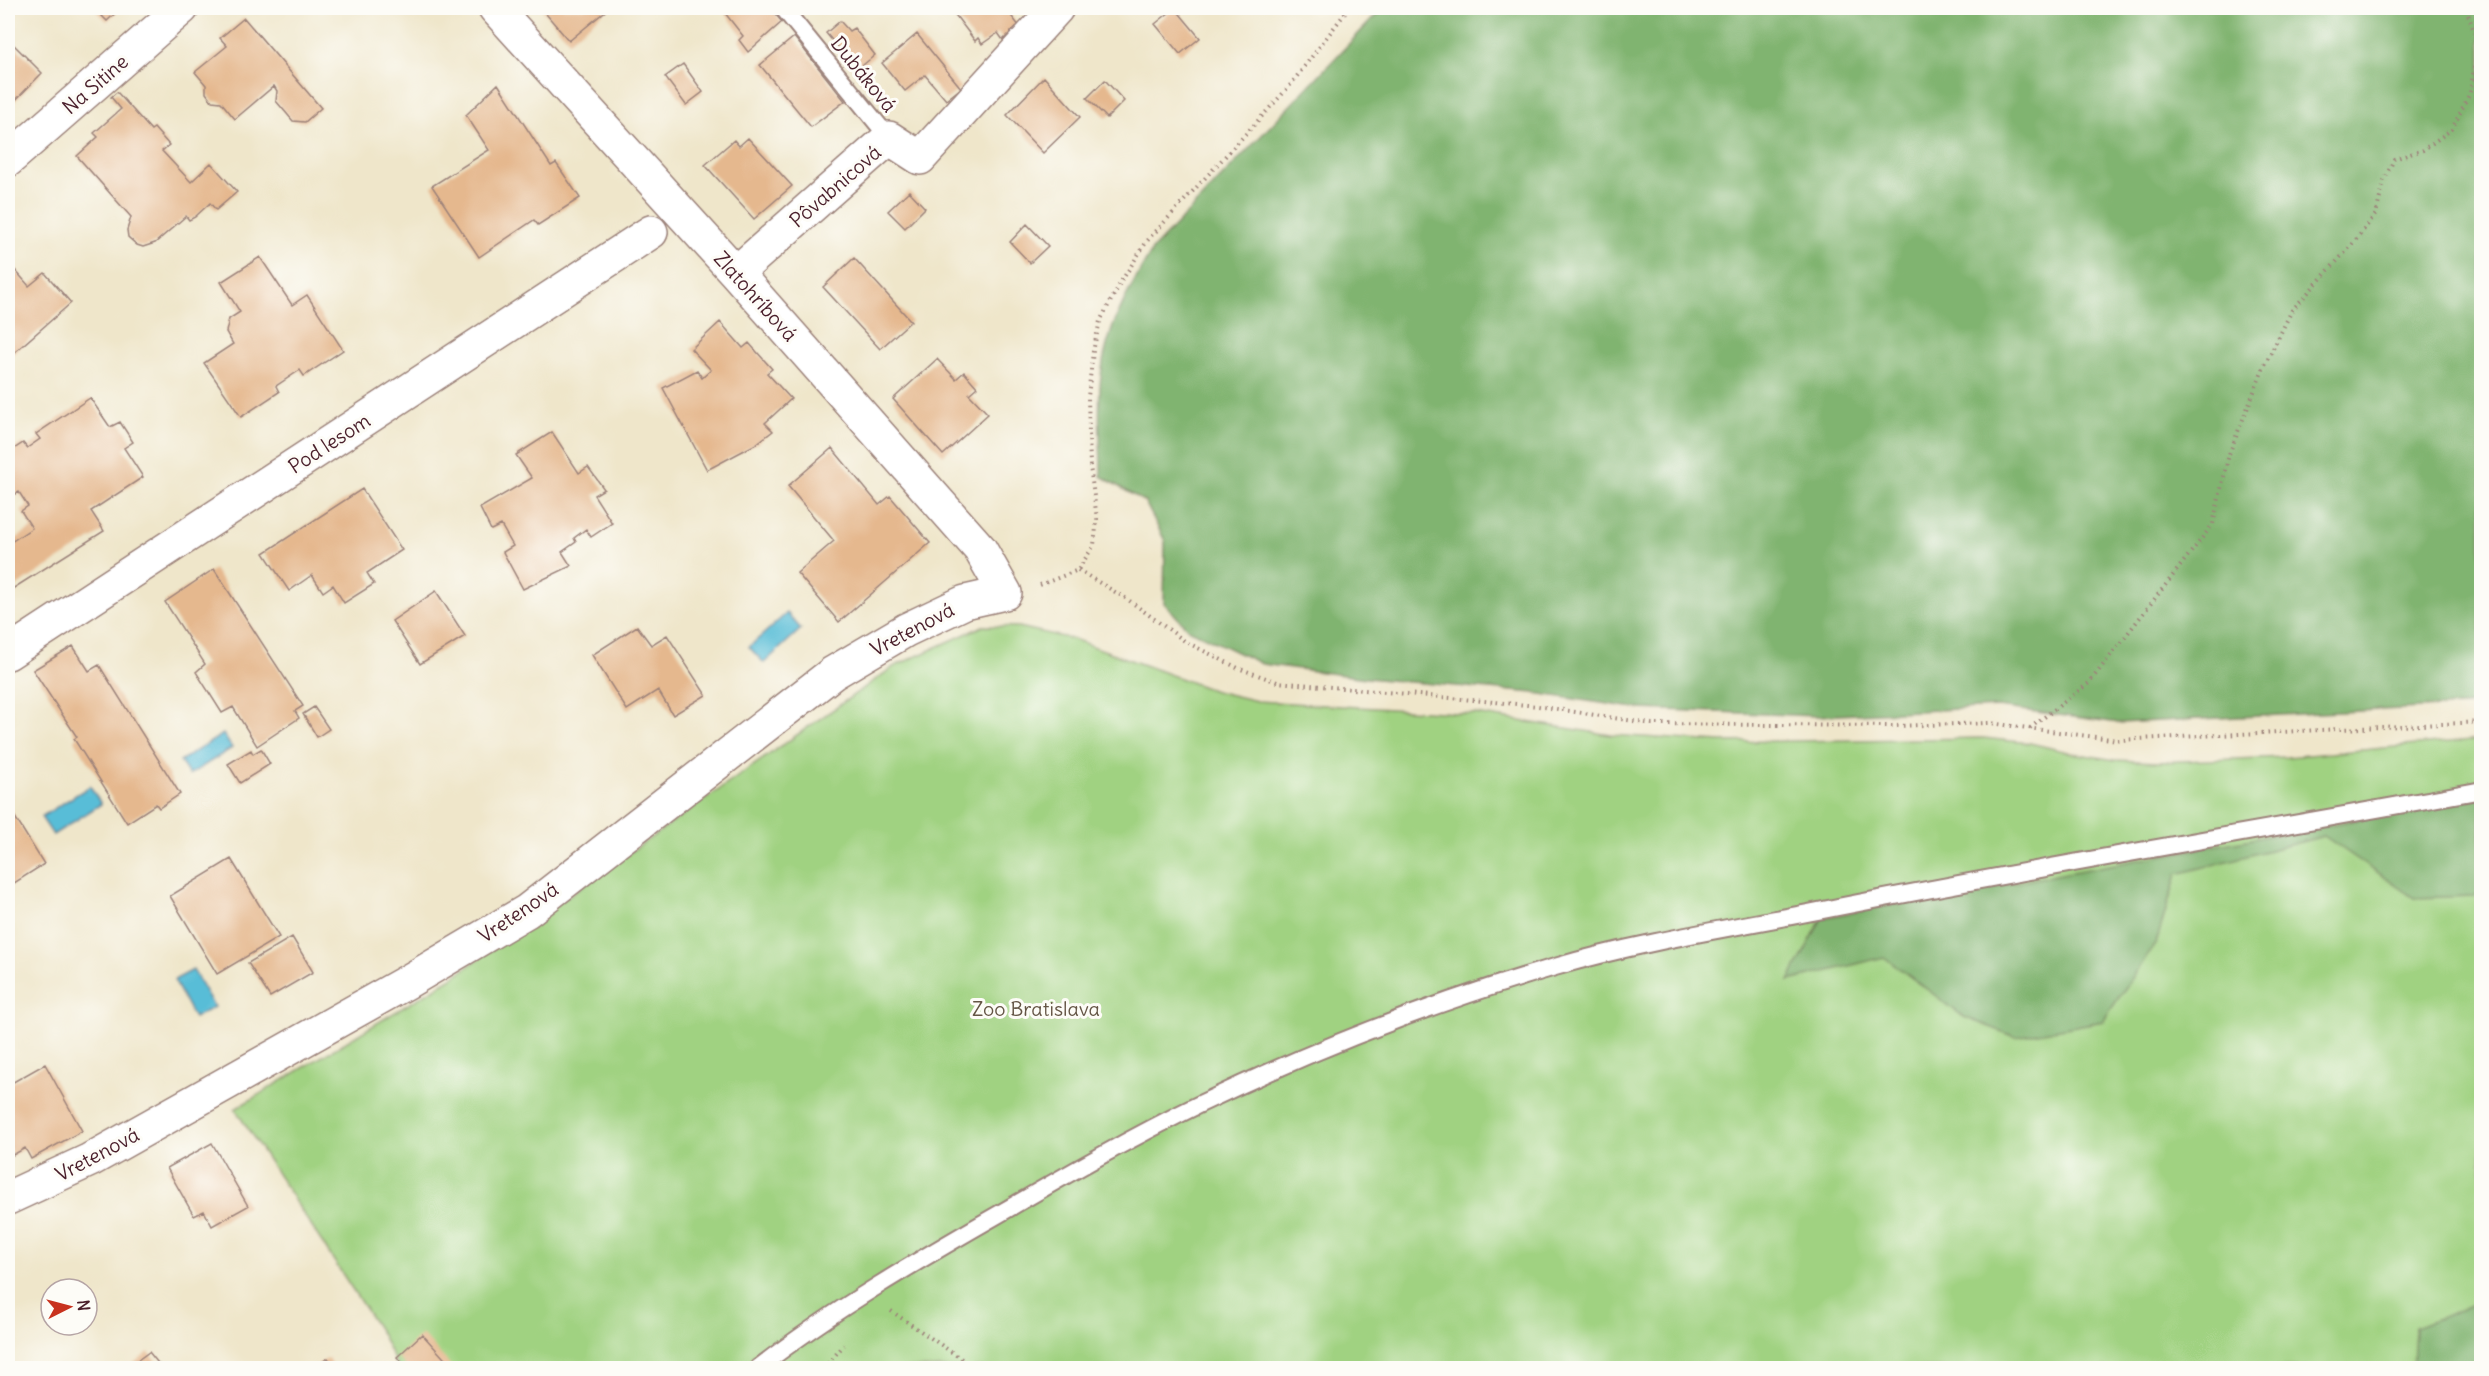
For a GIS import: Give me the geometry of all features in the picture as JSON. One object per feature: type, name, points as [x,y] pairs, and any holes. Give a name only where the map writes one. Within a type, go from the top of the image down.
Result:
[{"type":"street","name":"Na Sitine","points":[[8,160],[182,8]]},
{"type":"street","name":"Zlatohríbová","points":[[495,8],[736,273],[980,549],[1005,593]]},
{"type":"street","name":"Pôvabnicová","points":[[736,273],[889,138],[920,158],[1057,8]]},
{"type":"street","name":"Pod lesom","points":[[8,653],[651,232]]},
{"type":"street","name":"Vretenová","points":[[8,1198],[90,1160],[407,982],[526,910],[833,673],[906,630],[965,602],[1005,593]]},
{"type":"lane","name":"Dubáková","points":[[783,8],[889,138]]},
{"type":"lane","points":[[758,1368],[785,1347],[871,1290],[967,1232],[1133,1138],[1204,1102],[1278,1069],[1452,1000],[1558,966],[1726,929],[1893,896],[2481,790]]},
{"type":"path","points":[[1349,8],[1288,88],[1147,241],[1100,321],[1093,351],[1088,397],[1090,466],[1097,519],[1094,545],[1078,570],[1127,599],[1186,642],[1238,668],[1277,682],[1538,706],[1652,724],[1894,726],[1990,723],[2118,740],[2481,722]]},
{"type":"path","points":[[2029,729],[2089,683],[2213,524],[2229,454],[2264,367],[2292,310],[2351,246],[2376,214],[2384,181],[2394,159],[2423,150],[2452,129],[2470,93],[2478,43],[2466,8]]},
{"type":"path","points":[[883,1305],[975,1368]]},
{"type":"green space","points":[[1383,8],[2481,8],[2481,705],[2119,723],[1998,707],[1817,716],[1641,709],[1534,693],[1366,678],[1262,664],[1188,629],[1164,603],[1165,541],[1145,502],[1101,476],[1100,387],[1104,358],[1113,325],[1127,294],[1153,249]]},
{"type":"green space","name":"Zoo Bratislava","points":[[983,626],[1019,627],[1076,640],[1215,691],[1257,701],[1475,714],[1611,735],[1721,742],[1983,738],[2030,743],[2115,760],[2157,762],[2287,757],[2481,739],[2481,1368],[398,1368],[381,1333],[235,1109],[450,979],[895,666]]},
{"type":"green space","points":[[2481,797],[2481,891],[2474,896],[2414,898],[2324,836],[2177,874],[2156,943],[2103,1021],[2016,1037],[1964,1017],[1884,957],[1789,981],[1822,918]]},
{"type":"green space","points":[[2481,1302],[2481,1368],[2413,1368],[2415,1327]]},
{"type":"water","points":[[787,613],[801,629],[764,663],[749,647]]},
{"type":"water","points":[[223,734],[232,748],[189,775],[180,761]]},
{"type":"water","points":[[90,786],[101,804],[53,835],[41,817]]},
{"type":"water","points":[[193,970],[214,1007],[194,1018],[174,980]]},
{"type":"building","points":[[94,8],[121,8],[107,21]]},
{"type":"building","points":[[541,8],[609,8],[569,41]]},
{"type":"building","points":[[721,8],[770,8],[782,22],[748,52],[739,40],[743,36]]},
{"type":"building","points":[[950,8],[1005,8],[1020,27],[1016,27],[1003,40],[998,33],[982,44],[978,38],[975,41]]},
{"type":"building","points":[[1175,8],[1200,38],[1180,54],[1155,24]]},
{"type":"building","points":[[244,18],[321,108],[305,122],[293,121],[276,101],[277,91],[274,86],[235,119],[221,102],[212,101],[206,93],[206,85],[195,72],[227,46],[220,38]]},
{"type":"building","points":[[840,21],[849,31],[854,28],[875,55],[857,70],[826,33]]},
{"type":"building","points":[[917,34],[961,88],[946,100],[925,75],[905,91],[882,63]]},
{"type":"building","points":[[794,37],[845,101],[811,127],[760,65]]},
{"type":"building","points":[[8,39],[42,73],[8,108]]},
{"type":"building","points":[[683,64],[703,92],[686,105],[665,77]]},
{"type":"building","points":[[1044,77],[1080,117],[1043,153],[1007,115]]},
{"type":"building","points":[[1105,80],[1124,101],[1107,118],[1087,98]]},
{"type":"building","points":[[498,84],[551,166],[556,163],[580,198],[538,225],[534,220],[479,257],[432,186],[489,150],[466,115]]},
{"type":"building","points":[[117,92],[151,130],[154,128],[169,145],[162,151],[191,182],[211,163],[237,192],[216,210],[210,203],[195,217],[189,220],[186,216],[155,243],[143,247],[128,237],[127,230],[131,217],[77,156],[98,137],[94,133],[121,109],[111,97]]},
{"type":"building","points":[[748,138],[792,186],[754,219],[705,165],[734,140],[739,146]]},
{"type":"building","points":[[909,191],[925,208],[905,228],[888,211]]},
{"type":"building","points":[[1027,224],[1048,246],[1030,263],[1010,242]]},
{"type":"building","points":[[260,257],[292,305],[307,295],[343,350],[304,376],[300,370],[276,386],[279,392],[241,417],[204,363],[233,344],[226,332],[229,319],[240,312],[221,282]]},
{"type":"building","points":[[854,258],[911,321],[880,349],[823,287]]},
{"type":"building","points":[[8,262],[29,286],[45,273],[71,303],[8,358]]},
{"type":"building","points":[[720,322],[743,348],[749,343],[772,369],[767,373],[791,399],[765,423],[773,431],[756,444],[707,470],[663,388],[697,370],[702,378],[711,370],[691,349]]},
{"type":"building","points":[[937,359],[956,379],[964,372],[977,387],[969,394],[988,414],[943,455],[893,399]]},
{"type":"building","points":[[90,398],[110,427],[120,422],[133,442],[124,448],[143,477],[91,511],[104,531],[9,591],[8,544],[32,528],[21,511],[28,506],[19,492],[11,496],[8,492],[8,453],[23,443],[27,448],[40,439],[36,434]]},
{"type":"building","points":[[552,432],[579,473],[588,467],[604,489],[594,495],[612,523],[591,537],[586,529],[574,538],[576,542],[562,552],[571,566],[523,589],[503,552],[513,546],[501,525],[491,530],[480,508],[532,478],[516,455]]},
{"type":"building","points":[[832,448],[879,505],[890,496],[930,543],[839,622],[797,573],[834,541],[788,486]]},
{"type":"building","points":[[362,489],[402,550],[367,573],[374,584],[344,603],[333,585],[323,592],[312,575],[289,591],[264,553]]},
{"type":"building","points":[[214,569],[303,706],[295,711],[299,718],[257,746],[233,707],[222,713],[196,672],[205,664],[165,602]]},
{"type":"building","points":[[436,591],[465,636],[420,664],[392,621]]},
{"type":"building","points":[[637,626],[651,645],[667,635],[706,695],[673,715],[658,690],[627,710],[592,655]]},
{"type":"building","points":[[73,646],[89,671],[99,665],[180,794],[159,808],[156,804],[127,823],[74,739],[77,737],[33,670]]},
{"type":"building","points":[[314,707],[329,729],[317,737],[303,714]]},
{"type":"building","points":[[261,749],[270,764],[240,783],[228,764],[251,750],[253,754]]},
{"type":"building","points":[[8,806],[44,864],[8,887]]},
{"type":"building","points":[[231,859],[279,937],[217,974],[170,896]]},
{"type":"building","points":[[292,937],[313,972],[270,997],[248,963]]},
{"type":"building","points":[[45,1064],[82,1131],[31,1159],[25,1148],[13,1155],[8,1145],[8,1085]]},
{"type":"building","points":[[212,1143],[248,1206],[212,1226],[204,1211],[194,1216],[167,1168]]},
{"type":"building","points":[[422,1334],[453,1368],[407,1368],[397,1357]]},
{"type":"building","points":[[149,1352],[162,1368],[127,1368]]},
{"type":"building","points":[[328,1358],[335,1368],[313,1368]]}]
